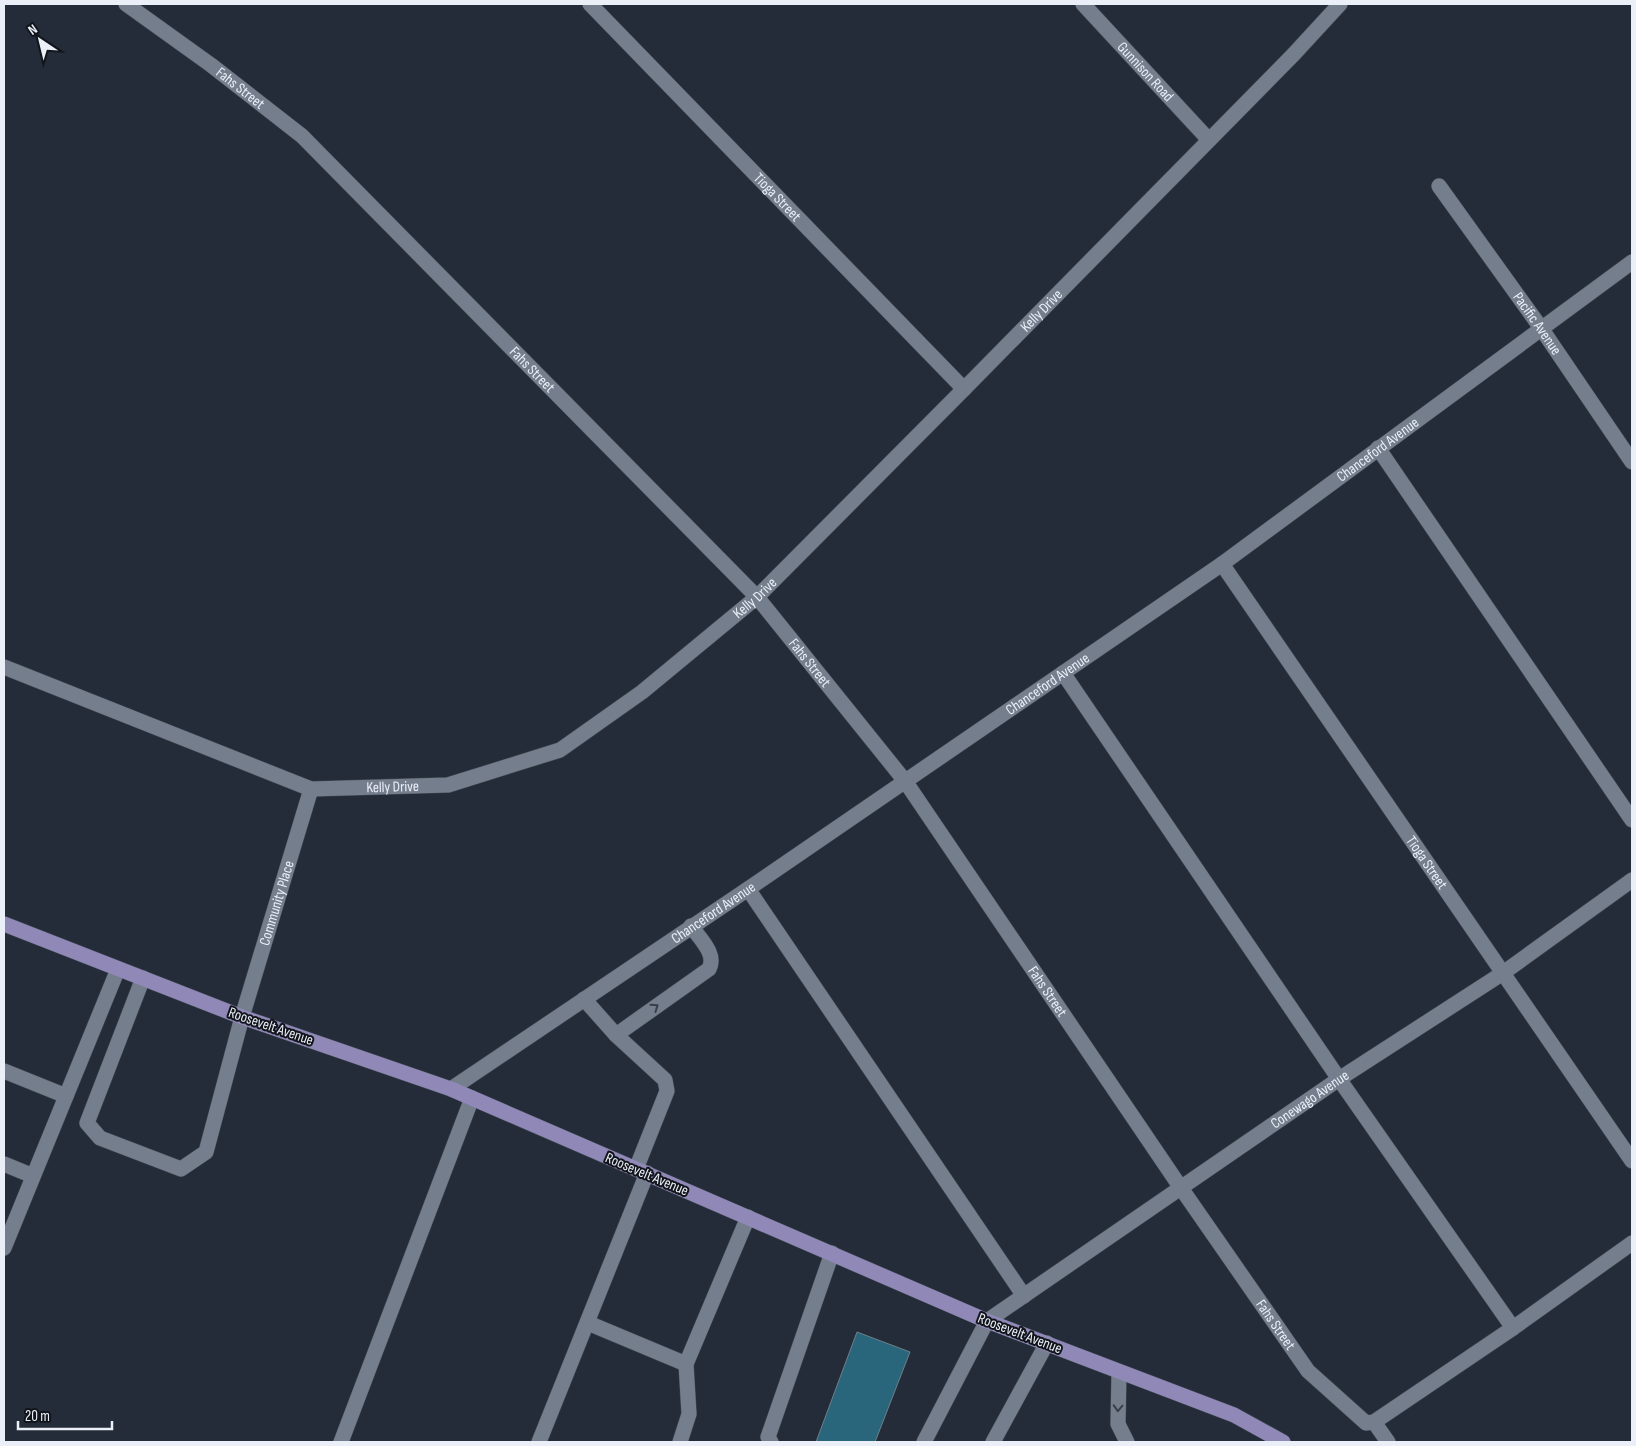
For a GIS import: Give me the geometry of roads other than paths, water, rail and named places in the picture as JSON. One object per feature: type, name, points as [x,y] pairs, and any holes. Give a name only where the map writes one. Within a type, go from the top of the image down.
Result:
[{"type":"main road","name":"Roosevelt Avenue","points":[[4,924],[242,1017],[451,1089],[987,1321],[1234,1415],[1283,1442]]},
{"type":"street","name":"Fahs Street","points":[[126,4],[302,136],[757,597],[905,781],[1181,1188],[1308,1371],[1366,1423],[1374,1422]]},
{"type":"street","name":"Tioga Street","points":[[590,4],[964,389]]},
{"type":"street","name":"Gunnison Road","points":[[1083,4],[1209,140]]},
{"type":"street","name":"Kelly Drive","points":[[4,667],[311,789],[448,785],[560,750],[642,692],[757,597],[1293,55],[1340,4]]},
{"type":"street","name":"Pacific Avenue","points":[[1439,186],[1541,328],[1632,462]]},
{"type":"street","name":"Chanceford Avenue","points":[[451,1089],[748,889],[1222,564],[1632,262]]},
{"type":"street","points":[[1378,448],[1632,820]]},
{"type":"street","name":"Tioga Street","points":[[1222,564],[1632,1161]]},
{"type":"street","points":[[1063,673],[1339,1079],[1513,1328]]},
{"type":"street","name":"Community Place","points":[[143,978],[87,1123],[100,1138],[181,1169],[206,1152],[242,1017],[311,789]]},
{"type":"street","name":"Conewago Avenue","points":[[987,1321],[1339,1079],[1503,973],[1632,880]]},
{"type":"street","points":[[748,889],[1024,1296]]},
{"type":"street","points":[[616,1035],[709,969],[712,962],[711,955],[692,926]]},
{"type":"street","points":[[4,1248],[118,968]]},
{"type":"street","points":[[539,1442],[588,1323],[642,1171],[667,1091],[665,1080],[616,1035],[584,999]]},
{"type":"street","points":[[4,1071],[66,1096]]},
{"type":"street","points":[[341,1442],[472,1098]]},
{"type":"street","points":[[4,1164],[33,1176]]},
{"type":"street","points":[[680,1442],[689,1414],[686,1364],[748,1217]]},
{"type":"street","points":[[1388,1442],[1374,1422],[1513,1328],[1632,1243]]},
{"type":"street","points":[[771,1442],[768,1437],[832,1254]]},
{"type":"street","points":[[924,1442],[987,1321]]},
{"type":"street","points":[[588,1323],[686,1364]]},
{"type":"street","points":[[993,1442],[1047,1344]]},
{"type":"street","points":[[1120,1372],[1118,1424],[1127,1442]]}]
